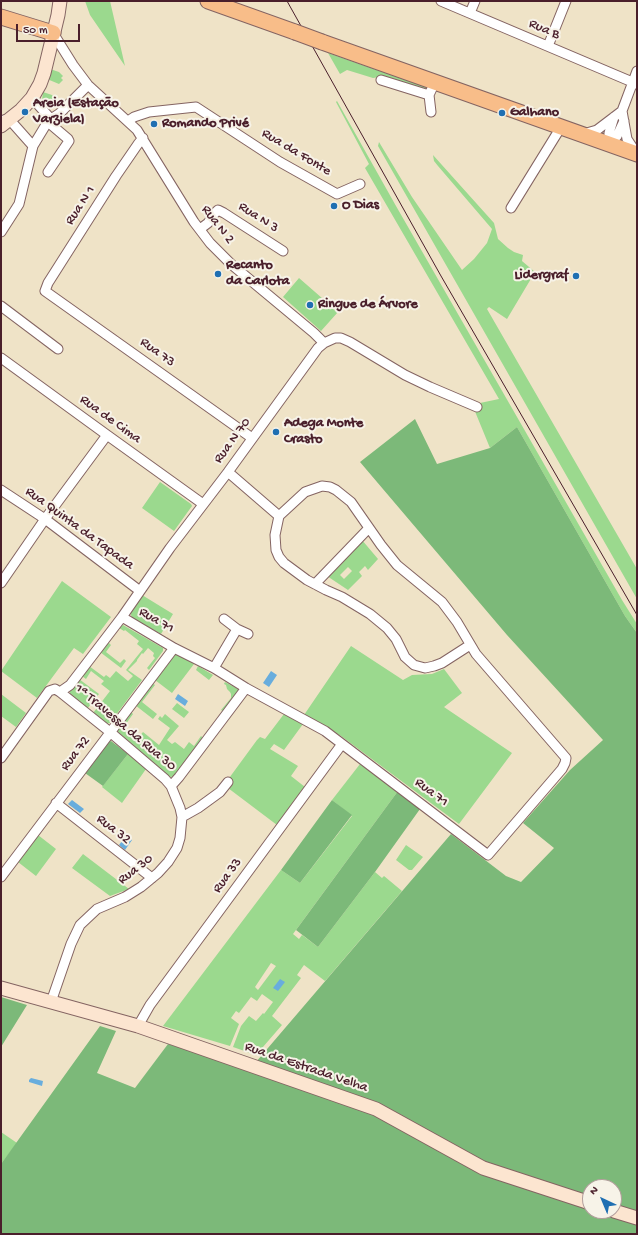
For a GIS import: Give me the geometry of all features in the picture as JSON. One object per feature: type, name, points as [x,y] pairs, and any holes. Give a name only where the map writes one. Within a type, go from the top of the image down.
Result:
[{"type":"main road","points":[[208,1],[322,42],[432,89],[561,127],[637,154]]},
{"type":"main road","points":[[1,17],[53,33]]},
{"type":"street","points":[[33,146],[4,122],[21,110],[32,98],[40,84],[58,15],[60,1]]},
{"type":"street","name":"Rua B","points":[[441,1],[635,83]]},
{"type":"street","points":[[470,13],[475,1]]},
{"type":"street","points":[[548,46],[566,1]]},
{"type":"street","points":[[53,33],[73,65],[88,85],[128,121]]},
{"type":"street","points":[[582,134],[597,130],[622,111],[635,83],[637,71]]},
{"type":"street","points":[[381,80],[432,89],[431,112]]},
{"type":"street","points":[[1,232],[18,204],[33,146],[49,120],[60,113],[88,85]]},
{"type":"street","points":[[32,98],[49,120],[69,141],[48,172]]},
{"type":"street","name":"Rua da Fonte","points":[[128,121],[134,117],[149,112],[196,107],[280,162],[337,194],[360,184]]},
{"type":"street","points":[[622,111],[627,139],[637,154]]},
{"type":"street","points":[[609,144],[609,133],[614,117]]},
{"type":"street","name":"Rua N 2","points":[[128,121],[143,138],[210,243],[231,264],[324,343]]},
{"type":"street","points":[[609,144],[617,136],[624,121]]},
{"type":"street","points":[[511,208],[561,127]]},
{"type":"street","name":"Rua N 1","points":[[45,291],[48,283],[116,176],[143,138]]},
{"type":"street","name":"Rua N 3","points":[[200,229],[208,223],[218,210],[224,212],[283,251]]},
{"type":"street","name":"Rua 73","points":[[45,291],[252,438]]},
{"type":"street","points":[[1,306],[58,349]]},
{"type":"street","points":[[324,343],[335,338],[341,338],[406,375],[477,407]]},
{"type":"street","name":"Rua N 70","points":[[60,692],[70,685],[122,617],[318,348],[324,343]]},
{"type":"street","name":"Rua de Cima","points":[[1,358],[203,504]]},
{"type":"street","points":[[3,577],[106,435]]},
{"type":"street","points":[[228,472],[272,511],[280,516],[275,535],[276,550],[279,557],[295,572],[363,609],[387,628],[396,639],[405,657],[414,665],[425,668],[434,666],[442,663],[470,645]]},
{"type":"street","name":"Rua 71","points":[[122,617],[174,648],[214,668],[246,688],[325,731],[488,855],[562,769],[566,763],[566,758],[476,654],[457,622],[442,602],[397,566],[351,502],[336,490],[330,487],[322,486],[305,492],[280,516]]},
{"type":"street","name":"Rua Quinta da Tapada","points":[[1,490],[45,519],[140,591]]},
{"type":"street","points":[[315,584],[369,528]]},
{"type":"street","points":[[224,619],[237,629],[248,634]]},
{"type":"street","points":[[214,668],[237,629]]},
{"type":"street","name":"Rua 72","points":[[1,877],[174,648]]},
{"type":"street","points":[[171,786],[246,688]]},
{"type":"street","points":[[1,758],[49,691],[55,689],[60,692]]},
{"type":"street","name":"1ª Travessa da Rua 30","points":[[60,692],[160,774],[171,786]]},
{"type":"street","name":"Rua 33","points":[[138,1026],[150,1005],[342,744]]},
{"type":"street","points":[[182,817],[198,808],[220,792],[228,782]]},
{"type":"street","name":"Rua 30","points":[[51,1002],[71,944],[80,925],[97,909],[125,897],[141,887],[168,862],[177,848],[180,838],[182,817],[171,786]]},
{"type":"street","name":"Rua 32","points":[[56,803],[152,878]]},
{"type":"street","name":"Rua da Estrada Velha","points":[[1,988],[138,1026],[376,1109],[483,1168],[582,1200]]},
{"type":"street","points":[[622,1213],[637,1218]]},
{"type":"green space","points":[[85,1],[110,1],[125,66],[90,15]]},
{"type":"green space","points":[[328,53],[428,88],[423,91],[380,77],[373,78],[347,70],[340,74]]},
{"type":"green space","points":[[50,69],[59,72],[63,76],[61,78],[63,80],[59,84],[47,79]]},
{"type":"green space","points":[[43,92],[52,95],[57,100],[49,108],[42,100]]},
{"type":"green space","points":[[337,101],[637,624],[637,633],[625,616],[517,427],[490,448],[474,409],[480,403],[499,399],[365,168],[369,164],[336,102]]},
{"type":"green space","points":[[379,142],[412,197],[462,270],[474,259],[487,243],[492,229],[434,161],[433,155],[494,223],[498,239],[514,252],[523,255],[522,261],[535,272],[507,319],[489,307],[487,309],[637,569],[637,599],[378,146]]},
{"type":"green space","name":"Ringue de Árvore","points":[[299,278],[338,312],[321,331],[283,297]]},
{"type":"green space","points":[[415,419],[437,464],[490,448],[517,427],[625,616],[637,633],[637,1234],[1,1234],[1,1164],[100,1026],[116,1031],[97,1073],[135,1088],[168,1044],[250,1069],[451,834],[506,876],[521,882],[554,848],[523,823],[570,770],[603,740],[507,635],[360,462]]},
{"type":"green space","points":[[160,482],[192,506],[174,531],[142,508]]},
{"type":"green space","points":[[362,540],[378,559],[368,570],[365,566],[359,572],[362,576],[348,590],[327,576]],"holes":[[[348,567],[352,571],[344,579],[340,575]]]},
{"type":"green space","points":[[62,581],[111,617],[83,654],[74,648],[37,698],[1,671]]},
{"type":"green space","points":[[142,595],[173,614],[161,634],[132,618],[131,610]]},
{"type":"green space","points":[[123,625],[163,648],[163,651],[149,670],[147,668],[155,658],[153,656],[154,653],[148,648],[128,670],[142,680],[110,723],[105,724],[93,713],[110,691],[101,684],[104,681],[91,671],[86,679],[82,676],[89,666],[104,677],[106,675],[110,678],[116,671],[128,681],[133,676],[126,670],[143,649],[137,644],[139,641],[125,630],[124,631],[119,628]]},
{"type":"green space","points":[[108,642],[111,645],[106,652],[120,663],[124,659],[126,661],[121,668],[100,652]]},
{"type":"green space","points":[[351,646],[403,680],[412,675],[432,674],[444,669],[462,693],[444,707],[512,753],[459,824],[341,736],[304,715]]},
{"type":"green space","points":[[177,654],[194,664],[172,693],[155,680],[173,655]]},
{"type":"green space","points":[[198,666],[213,675],[209,680],[196,670]]},
{"type":"green space","points":[[79,679],[99,694],[87,709],[70,694],[70,691]]},
{"type":"green space","points":[[225,682],[238,689],[238,692],[224,712],[221,710],[231,698],[230,692],[224,684]]},
{"type":"green space","points":[[152,683],[155,685],[142,702],[157,714],[153,719],[135,705]]},
{"type":"green space","points":[[1,694],[26,713],[16,727],[1,716]]},
{"type":"green space","points":[[177,703],[189,712],[184,718],[172,709]]},
{"type":"green space","points":[[131,712],[133,714],[123,728],[138,738],[143,732],[159,745],[170,728],[158,719],[160,716],[162,718],[165,714],[179,726],[167,740],[172,744],[175,742],[184,749],[189,742],[194,746],[201,736],[204,739],[176,776],[170,777],[118,732],[117,729]]},
{"type":"green space","points":[[284,714],[303,724],[284,750],[274,744],[270,749],[298,766],[291,776],[305,787],[277,825],[224,785],[257,740],[260,737],[265,739]]},
{"type":"green space","points":[[111,741],[128,754],[103,786],[85,773],[108,742]]},
{"type":"green space","points":[[128,754],[146,769],[122,803],[102,787]]},
{"type":"green space","points":[[360,764],[398,791],[293,934],[299,939],[302,935],[318,947],[375,872],[382,878],[384,876],[402,891],[325,981],[304,965],[297,975],[301,978],[272,1016],[282,1025],[256,1055],[233,1047],[241,1026],[249,1016],[256,1021],[263,1013],[264,1014],[273,1002],[262,994],[257,1001],[251,997],[239,1013],[236,1011],[231,1018],[239,1024],[230,1046],[163,1026],[281,870],[300,883],[352,816],[332,800]],"holes":[[[271,963],[276,966],[258,990],[255,987]]]},
{"type":"green space","points":[[398,791],[420,809],[375,872],[318,947],[296,930]]},
{"type":"green space","points":[[332,800],[352,815],[300,883],[281,870]]},
{"type":"green space","points":[[38,835],[56,849],[36,876],[18,862]]},
{"type":"green space","points":[[406,845],[423,857],[412,870],[409,870],[396,860]]},
{"type":"green space","points":[[83,854],[129,889],[110,896],[72,868]]},
{"type":"green space","points":[[1,997],[27,1005],[1,1047]]},
{"type":"green space","points":[[1,1132],[17,1143],[1,1164]]},
{"type":"water","points":[[271,671],[277,675],[269,687],[263,683]]},
{"type":"water","points":[[178,694],[188,701],[185,706],[175,699]]},
{"type":"water","points":[[72,800],[84,809],[80,813],[68,804]]},
{"type":"water","points":[[126,836],[132,840],[125,850],[119,845]]},
{"type":"water","points":[[280,979],[285,982],[278,991],[273,988]]},
{"type":"water","points":[[31,1078],[43,1081],[42,1086],[29,1082]]},
{"type":"tram line","points":[[287,1],[441,276],[637,615]]},
{"type":"place","name":"Areia (Estação Varziela)","points":[[25,112]]},
{"type":"place","name":"Galhano","points":[[502,113]]},
{"type":"place","name":"Romando Privé","points":[[154,124]]},
{"type":"place","name":"O Dias","points":[[334,206]]},
{"type":"place","name":"Recanto da Carlota","points":[[218,274]]},
{"type":"place","name":"Lidergraf","points":[[576,276]]},
{"type":"place","name":"Ringue de Árvore","points":[[310,305]]},
{"type":"place","name":"Adega Monte Crasto","points":[[276,432]]}]
